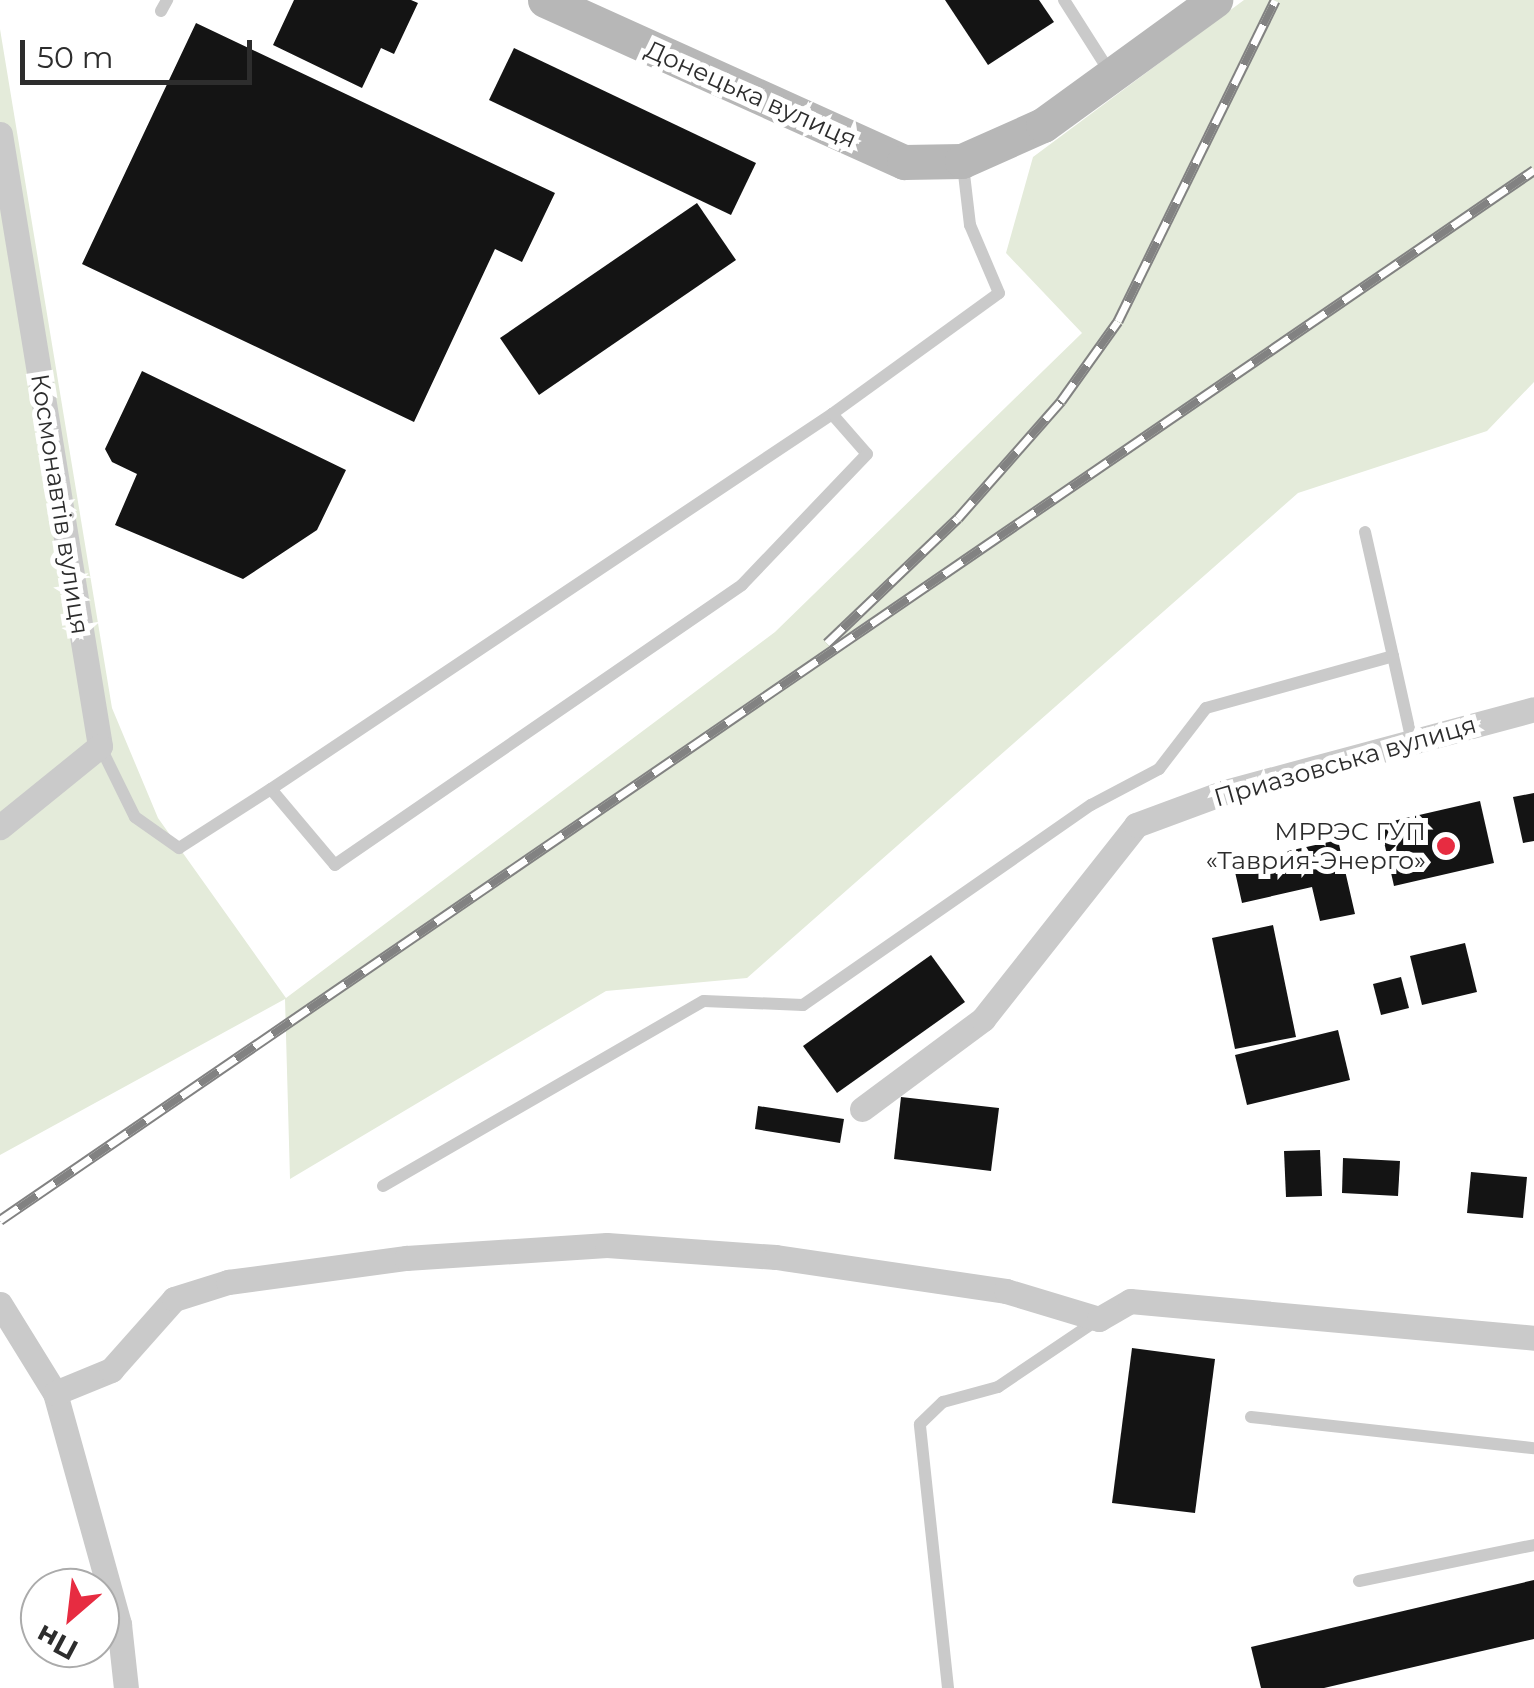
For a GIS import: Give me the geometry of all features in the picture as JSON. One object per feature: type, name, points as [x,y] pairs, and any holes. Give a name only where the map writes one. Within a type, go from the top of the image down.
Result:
[{"type":"street","name":"Донецька вулиця","points":[[545,0],[904,162],[962,161]]},
{"type":"street","points":[[962,161],[1044,125],[1215,0]]},
{"type":"street","name":"Космонавтів вулиця","points":[[0,134],[100,746]]},
{"type":"street","name":"Приазовська вулиця","points":[[862,1109],[983,1019],[1136,825],[1226,792],[1534,708]]},
{"type":"street","points":[[0,827],[100,746]]},
{"type":"street","points":[[55,1393],[111,1370],[174,1299],[228,1282],[406,1258],[607,1245],[776,1257],[1006,1291],[1099,1319],[1130,1300],[1534,1338]]},
{"type":"street","points":[[0,1304],[55,1393],[119,1624],[126,1688]]},
{"type":"lane","points":[[1064,0],[1112,75]]},
{"type":"lane","points":[[100,746],[135,816],[179,848],[832,414],[999,293],[970,224],[962,161]]},
{"type":"lane","points":[[272,789],[335,865],[742,585],[867,454],[832,414]]},
{"type":"lane","points":[[1364,532],[1412,742]]},
{"type":"lane","points":[[384,1186],[704,1001],[802,1004],[1091,805],[1159,769],[1206,708],[1393,656]]},
{"type":"lane","points":[[948,1688],[920,1424],[943,1402],[998,1387],[1099,1319]]},
{"type":"lane","points":[[1251,1416],[1534,1448]]},
{"type":"lane","points":[[1359,1581],[1534,1544]]},
{"type":"green space","points":[[1244,0],[1534,0],[1534,382],[1487,431],[1298,493],[747,978],[606,991],[290,1179],[285,999],[0,1155],[0,29],[112,708],[158,818],[286,998],[775,632],[1082,333],[1006,253],[1033,157]]},
{"type":"building","points":[[294,0],[418,3],[394,54],[381,48],[362,88],[273,45]]},
{"type":"building","points":[[945,0],[1039,0],[1054,22],[988,65]]},
{"type":"building","points":[[196,23],[555,193],[522,262],[495,249],[414,422],[82,264]]},
{"type":"building","points":[[514,48],[756,163],[731,215],[489,100]]},
{"type":"building","points":[[697,203],[736,260],[539,395],[500,338]]},
{"type":"building","points":[[142,371],[346,470],[317,530],[243,579],[115,525],[137,474],[112,462],[105,449]]},
{"type":"building","points":[[1534,793],[1534,841],[1523,843],[1513,797]]},
{"type":"building","points":[[1480,801],[1494,863],[1394,886],[1380,824]]},
{"type":"building","points":[[1338,840],[1355,914],[1320,921],[1312,887],[1242,903],[1233,863]]},
{"type":"building","points":[[1273,925],[1296,1037],[1235,1049],[1212,938]]},
{"type":"building","points":[[1465,943],[1477,992],[1422,1005],[1410,956]]},
{"type":"building","points":[[931,955],[965,1002],[837,1093],[803,1046]]},
{"type":"building","points":[[1401,977],[1409,1008],[1381,1015],[1373,984]]},
{"type":"building","points":[[1338,1030],[1350,1080],[1247,1105],[1235,1055]]},
{"type":"building","points":[[901,1097],[999,1108],[991,1171],[894,1159]]},
{"type":"building","points":[[758,1106],[844,1119],[840,1143],[755,1129]]},
{"type":"building","points":[[1320,1150],[1322,1196],[1286,1197],[1284,1151]]},
{"type":"building","points":[[1343,1158],[1400,1161],[1398,1196],[1342,1193]]},
{"type":"building","points":[[1471,1172],[1527,1177],[1523,1218],[1467,1213]]},
{"type":"building","points":[[1132,1348],[1215,1359],[1195,1513],[1112,1503]]},
{"type":"building","points":[[1534,1580],[1534,1639],[1324,1688],[1261,1688],[1251,1647]]},
{"type":"railway","points":[[827,643],[958,518],[1061,401],[1118,321],[1275,0]]},
{"type":"railway","points":[[0,1220],[1534,170]]},
{"type":"place","name":"МРРЭС ГУП «Таврия-Энерго»","points":[[1446,846]]}]
